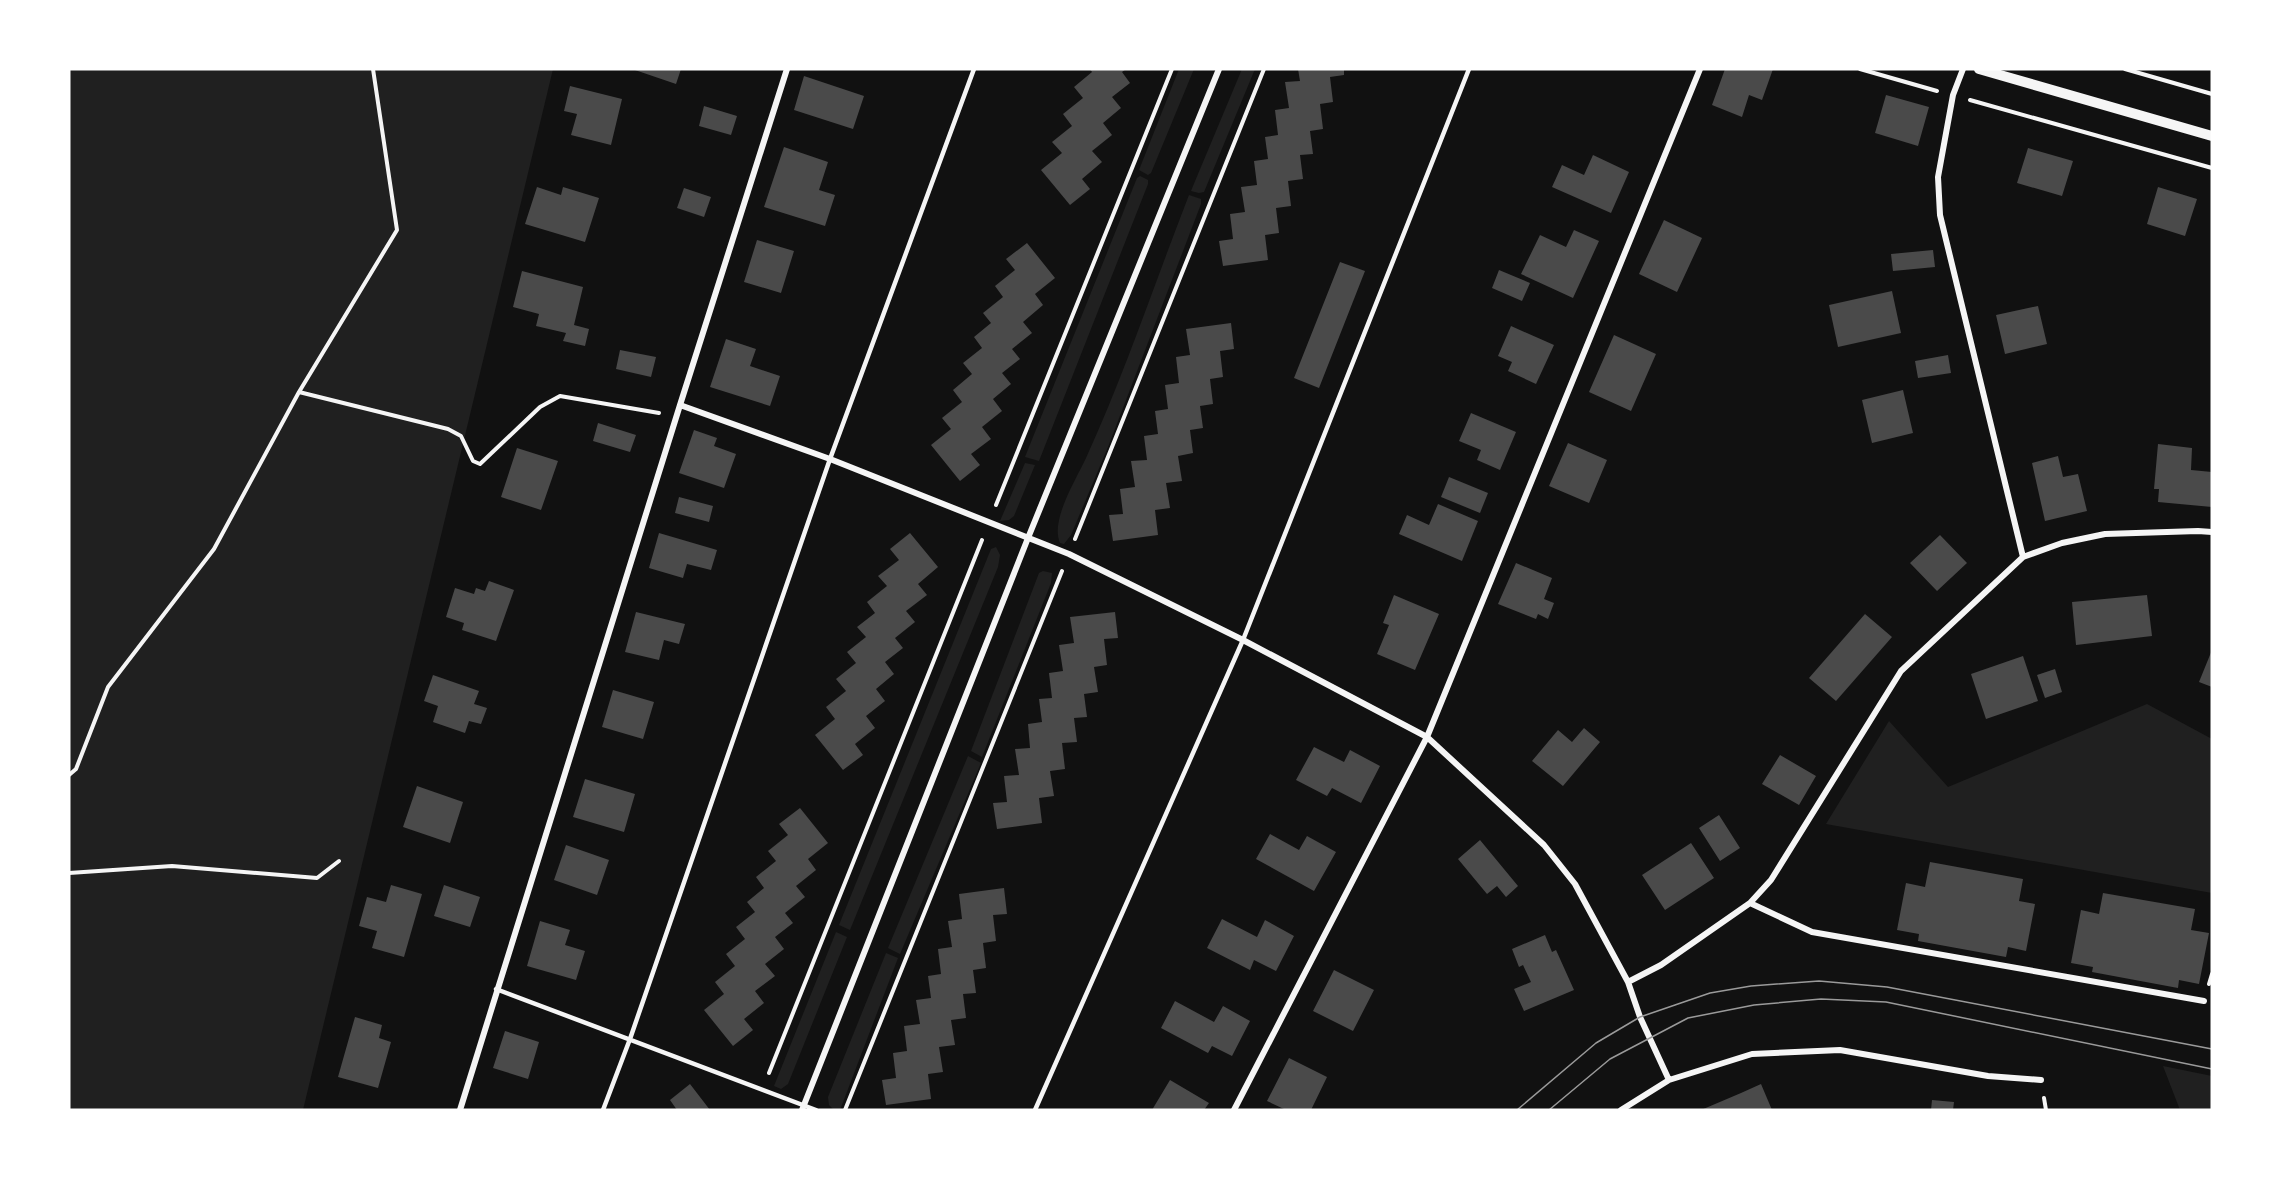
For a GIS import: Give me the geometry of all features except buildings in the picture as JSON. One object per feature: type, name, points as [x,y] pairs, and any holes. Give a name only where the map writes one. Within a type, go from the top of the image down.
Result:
[{"type":"street","points":[[460,1110],[680,405],[788,69]]},
{"type":"street","points":[[803,1108],[1028,538],[1219,69]]},
{"type":"street","points":[[1234,1110],[1427,736],[1700,69]]},
{"type":"street","points":[[1963,69],[1953,95],[1938,177],[1940,215],[2023,557]]},
{"type":"street","points":[[1979,69],[2212,135]]},
{"type":"street","points":[[680,405],[830,459],[1069,555],[1243,640],[1427,736],[1544,844],[1575,885],[1629,982],[1640,1017],[1669,1080]]},
{"type":"street","points":[[1629,982],[1661,965],[1750,903],[1771,880],[1901,671],[2023,557],[2062,543],[2105,534],[2212,532]]},
{"type":"street","points":[[1750,903],[1812,932],[2204,1001]]},
{"type":"street","points":[[1621,1110],[1669,1080],[1752,1054],[1840,1050],[1988,1076],[2041,1080]]},
{"type":"lane","points":[[603,1110],[630,1039],[830,459],[974,69]]},
{"type":"lane","points":[[1035,1110],[1243,640],[1469,69]]},
{"type":"lane","points":[[496,989],[763,1090],[803,1108],[816,1110]]},
{"type":"path","points":[[69,775],[76,769],[108,687],[214,549],[300,392],[397,230],[373,69]]},
{"type":"path","points":[[763,1090],[1172,69]]},
{"type":"path","points":[[845,1110],[1264,69]]},
{"type":"path","points":[[1860,69],[2212,168]]},
{"type":"path","points":[[2125,69],[2212,94]]},
{"type":"path","points":[[300,392],[448,429],[461,436],[473,461],[480,464],[540,407],[560,396],[665,414],[680,405]]},
{"type":"path","points":[[69,873],[172,866],[317,878],[339,861]]},
{"type":"shaded area","points":[[69,69],[553,69],[303,1110],[69,1110]]},
{"type":"shaded area","points":[[1179,69],[1194,69],[1151,173],[1148,175],[1139,170]]},
{"type":"shaded area","points":[[1242,69],[1255,69],[1204,192],[1191,191],[1193,186]]},
{"type":"shaded area","points":[[1140,176],[1148,180],[1148,184],[1039,461],[1025,457],[1137,178]]},
{"type":"shaded area","points":[[1189,195],[1201,199],[1201,204],[1108,447],[1071,535],[1064,544],[1060,543],[1058,523],[1061,512],[1114,393]]},
{"type":"shaded area","points":[[1025,463],[1035,465],[1014,516],[1009,520],[1000,521]]},
{"type":"shaded area","points":[[996,547],[1000,555],[998,567],[850,930],[839,925],[991,549]]},
{"type":"shaded area","points":[[1043,571],[1052,573],[1051,583],[982,757],[971,751],[1039,573]]},
{"type":"shaded area","points":[[2147,704],[2212,739],[2212,893],[1826,824],[1889,721],[1948,787]]},
{"type":"shaded area","points":[[968,756],[981,763],[900,954],[888,948]]},
{"type":"shaded area","points":[[836,932],[847,937],[788,1084],[781,1089],[774,1086]]},
{"type":"shaded area","points":[[886,953],[898,958],[840,1110],[834,1110],[829,1105],[828,1097]]},
{"type":"shaded area","points":[[2163,1066],[2212,1076],[2212,1110],[2180,1110]]},
{"type":"tram line","points":[[1517,1110],[1596,1043],[1640,1017],[1710,993],[1751,986],[1819,981],[1887,987],[2212,1049]]},
{"type":"tram line","points":[[1549,1110],[1610,1059],[1688,1018],[1754,1005],[1821,999],[1886,1002],[2212,1069]]}]
